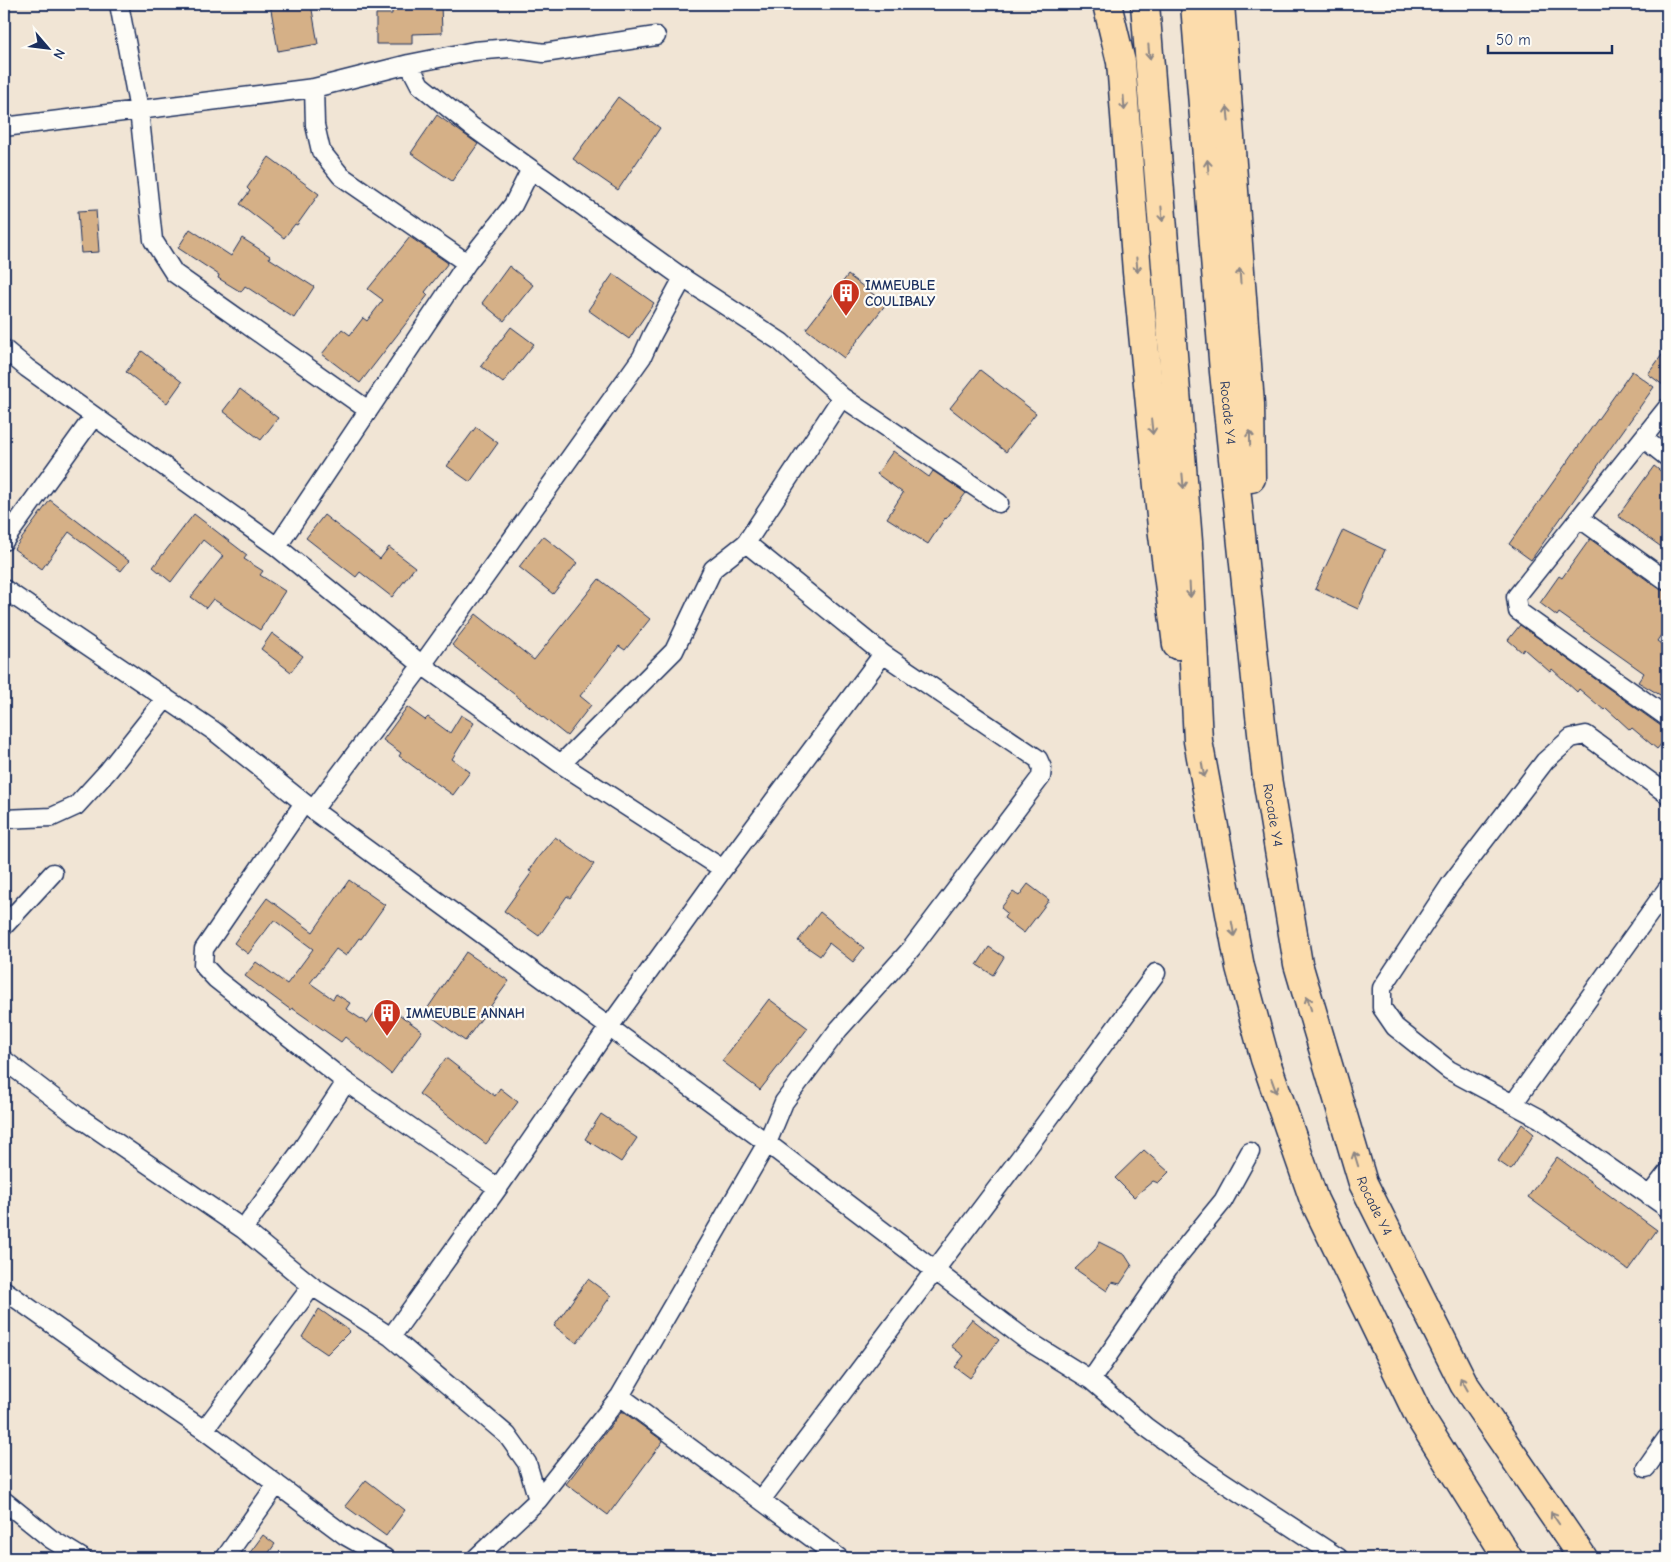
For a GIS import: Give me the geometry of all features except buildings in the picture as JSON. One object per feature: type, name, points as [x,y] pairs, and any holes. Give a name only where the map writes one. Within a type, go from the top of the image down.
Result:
[{"type":"highway","points":[[1107,4],[1121,62]]},
{"type":"highway","points":[[1117,4],[1136,263],[1162,526],[1176,639],[1198,741],[1240,967],[1264,1059],[1314,1200],[1419,1416],[1508,1558]]},
{"type":"highway","points":[[1145,4],[1188,542],[1198,741]]},
{"type":"highway","name":"Rocade Y4","points":[[1195,4],[1224,372],[1256,679],[1267,778],[1298,964],[1363,1184],[1464,1384],[1583,1558]]},
{"type":"highway","points":[[1219,7],[1250,404],[1256,679]]},
{"type":"street","points":[[119,4],[139,110],[153,240],[174,273],[368,410]]},
{"type":"street","points":[[4,127],[314,88],[409,64],[474,51],[510,48],[544,53],[656,36]]},
{"type":"street","points":[[409,64],[420,85],[471,126],[683,278],[780,342],[842,397],[999,504]]},
{"type":"street","points":[[314,88],[315,125],[321,150],[341,176],[467,263]]},
{"type":"street","points":[[277,547],[467,263],[513,205],[531,169]]},
{"type":"street","points":[[498,1188],[346,1082],[216,979],[203,965],[204,949],[309,807],[422,665],[642,357],[683,278]]},
{"type":"street","points":[[4,348],[27,368],[277,547],[422,665],[560,764],[723,869]]},
{"type":"street","points":[[560,764],[674,651],[713,570],[746,544],[842,397]]},
{"type":"street","points":[[1667,408],[1516,597],[1518,611],[1667,718]]},
{"type":"street","points":[[4,541],[94,416]]},
{"type":"street","points":[[1643,438],[1667,457]]},
{"type":"street","points":[[1579,518],[1667,581]]},
{"type":"street","points":[[476,1558],[538,1500],[620,1396],[766,1143],[784,1102],[838,1030],[911,949],[1041,777],[1042,768],[1038,759],[883,654],[746,544]]},
{"type":"street","points":[[4,589],[214,731],[309,807],[766,1143],[1025,1339],[1092,1380],[1146,1427],[1205,1470],[1338,1558]]},
{"type":"street","points":[[391,1336],[498,1188],[608,1027],[883,654]]},
{"type":"street","points":[[4,819],[52,817],[76,806],[108,771],[166,698]]},
{"type":"street","points":[[1667,794],[1586,735],[1571,738],[1545,761],[1450,885],[1382,988],[1382,1008],[1394,1027],[1449,1070],[1539,1118],[1667,1208]]},
{"type":"street","points":[[4,926],[52,873]]},
{"type":"street","points":[[1513,1104],[1667,889]]},
{"type":"street","points":[[761,1500],[935,1272],[1156,973]]},
{"type":"street","points":[[4,1060],[76,1115],[243,1229],[312,1286],[391,1336],[507,1435],[527,1463],[538,1500]]},
{"type":"street","points":[[243,1229],[300,1152],[346,1082]]},
{"type":"street","points":[[1092,1380],[1169,1267],[1223,1201],[1250,1152]]},
{"type":"street","points":[[1649,1196],[1667,1173]]},
{"type":"street","points":[[204,1430],[312,1286]]},
{"type":"street","points":[[4,1290],[204,1430],[346,1536],[385,1558]]},
{"type":"street","points":[[620,1396],[839,1558]]},
{"type":"street","points":[[1646,1468],[1667,1438]]},
{"type":"street","points":[[225,1558],[277,1484]]},
{"type":"street","points":[[4,1501],[51,1539],[82,1558]]},
{"type":"place","name":"IMMEUBLE COULIBALY","points":[[846,317]]},
{"type":"place","name":"IMMEUBLE ANNAH","points":[[387,1037]]}]
